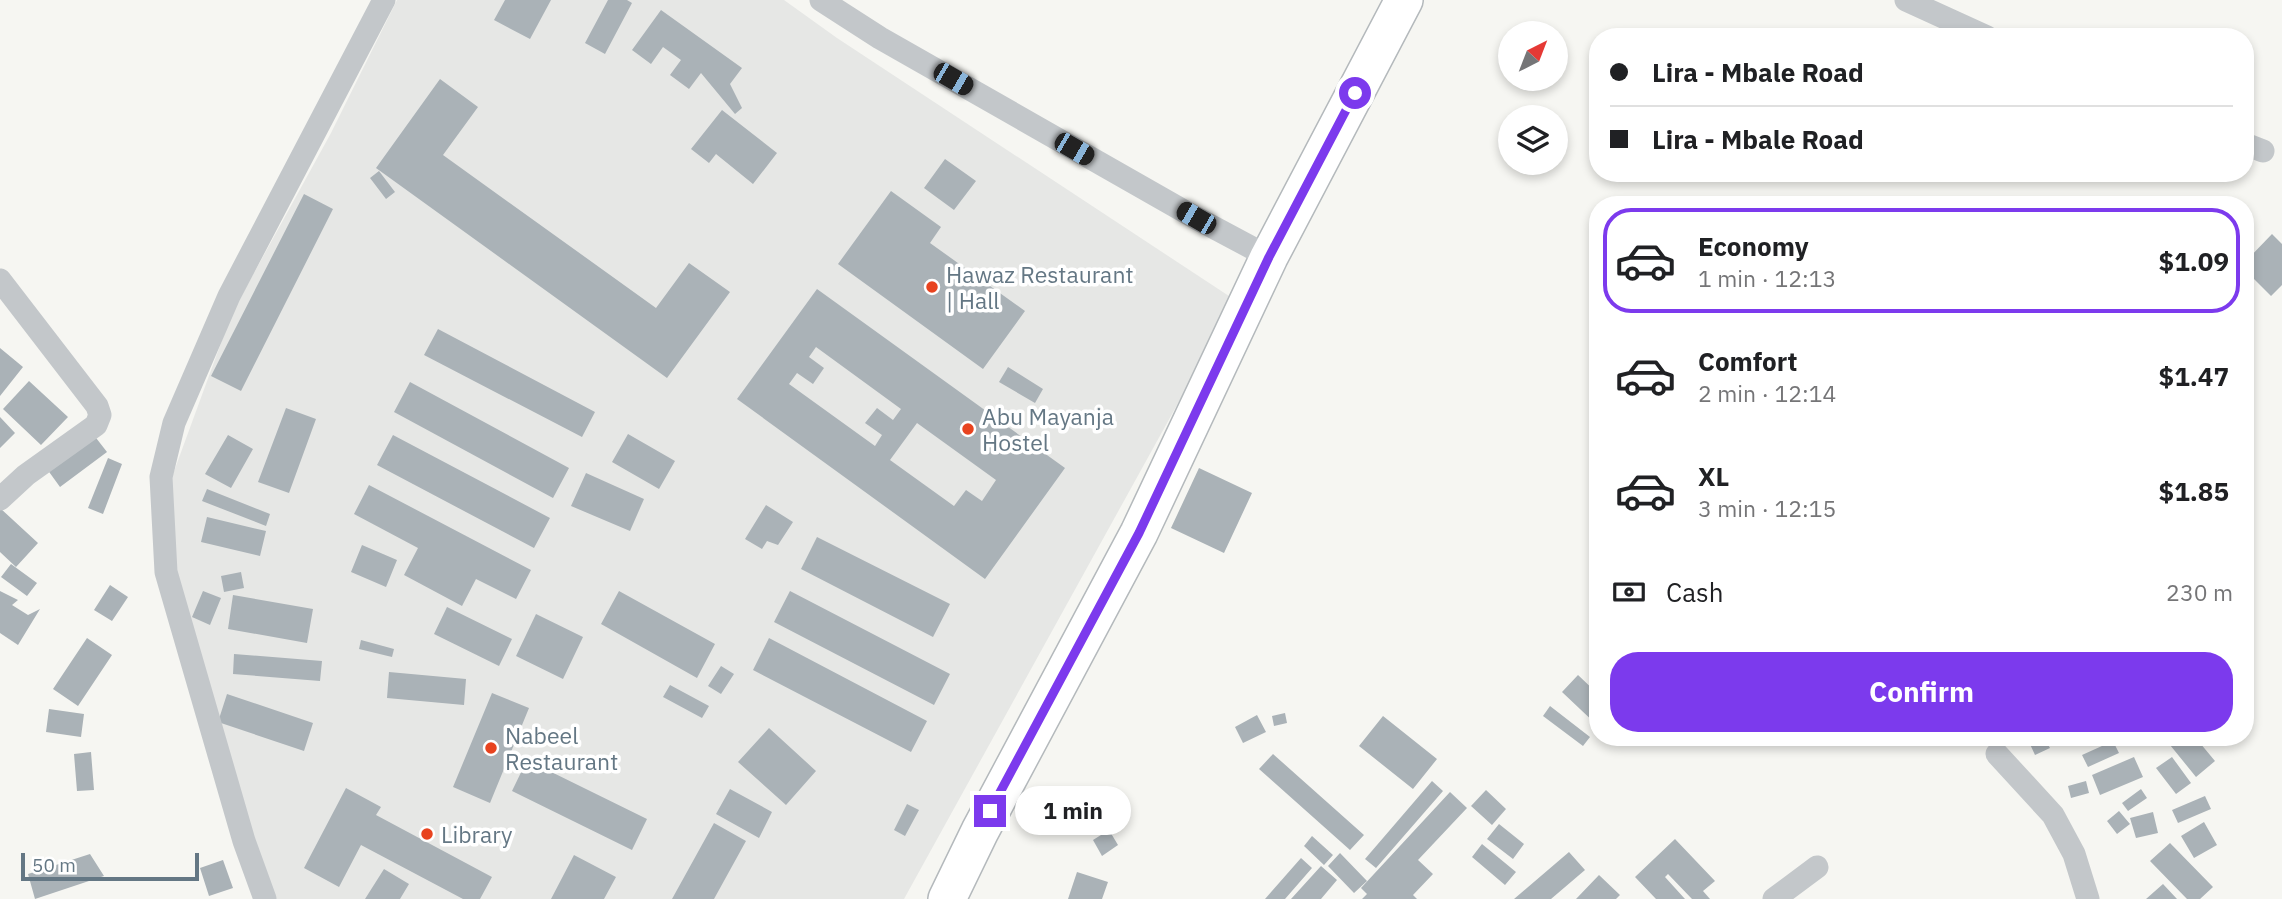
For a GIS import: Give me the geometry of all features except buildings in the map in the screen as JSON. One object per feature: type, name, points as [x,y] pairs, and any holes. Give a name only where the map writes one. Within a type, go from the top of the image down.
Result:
[{"type":"main road","points":[[947,899],[979,831],[1139,533],[1269,257],[1404,0]]},
{"type":"street","points":[[265,899],[244,841],[166,572],[161,477],[174,423],[229,296],[384,0]]},
{"type":"street","points":[[821,0],[905,52],[1269,257]]},
{"type":"street","points":[[1906,0],[1967,28]]},
{"type":"street","points":[[0,280],[97,407],[100,415],[96,425],[26,474],[0,499]]},
{"type":"street","points":[[1997,754],[2053,815],[2074,854],[2088,899]]},
{"type":"street","points":[[1774,899],[1817,867]]},
{"type":"shaded area","points":[[397,0],[784,0],[837,38],[1235,300],[904,899],[273,899],[171,575],[169,485],[232,313],[331,133]]},
{"type":"place","name":"Hawaz Restaurant | Hall","points":[[932,287]]},
{"type":"place","name":"Abu Mayanja Hostel","points":[[968,429]]},
{"type":"place","name":"Nabeel Restaurant","points":[[491,748]]},
{"type":"place","name":"Library","points":[[427,834]]},
{"type":"route","points":[[990,811],[1139,533],[1269,257],[1355,93]]}]
